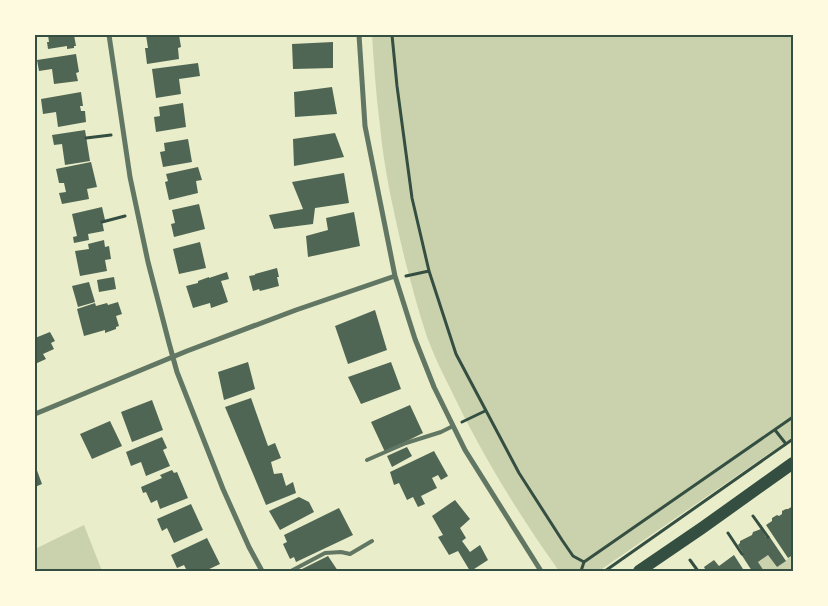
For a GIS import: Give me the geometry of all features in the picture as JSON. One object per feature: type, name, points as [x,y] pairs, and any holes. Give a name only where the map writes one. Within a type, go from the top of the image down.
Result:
[{"type":"main road","points":[[638,571],[793,463]]},
{"type":"street","points":[[109,35],[130,177],[148,262],[173,357],[222,489],[262,571]]},
{"type":"street","points":[[359,35],[365,126],[394,276],[415,339],[434,387],[465,450],[540,571]]},
{"type":"street","points":[[35,414],[173,357],[296,310],[394,276]]},
{"type":"lane","points":[[367,460],[406,442],[441,432],[453,426]]},
{"type":"lane","points":[[290,571],[325,553],[341,552],[350,554],[372,541]]},
{"type":"path","points":[[392,35],[412,198],[429,271],[456,354],[519,473],[573,556],[584,562]]},
{"type":"path","points":[[86,138],[111,135]]},
{"type":"path","points":[[102,222],[126,216]]},
{"type":"path","points":[[406,276],[429,271]]},
{"type":"path","points":[[462,422],[485,411]]},
{"type":"path","points":[[581,571],[584,562],[793,417]]},
{"type":"path","points":[[775,430],[786,444]]},
{"type":"path","points":[[605,571],[793,439]]},
{"type":"path","points":[[753,516],[768,536]]},
{"type":"path","points":[[728,533],[742,554]]},
{"type":"path","points":[[690,560],[698,571]]},
{"type":"green space","points":[[372,35],[793,35],[793,437],[599,571],[559,571],[488,462],[445,378],[427,337],[404,256],[393,208],[377,103]]},
{"type":"green space","points":[[84,525],[102,571],[35,571],[35,549]]},
{"type":"green space","points":[[768,555],[777,567],[793,555],[793,571],[764,571],[758,562]]},
{"type":"building","points":[[48,35],[74,35],[76,46],[67,49],[67,46],[48,49]]},
{"type":"building","points":[[146,35],[179,35],[181,47],[178,48],[179,59],[147,64],[145,48],[148,48]]},
{"type":"building","points":[[333,42],[333,68],[293,69],[292,44]]},
{"type":"building","points":[[76,54],[79,72],[76,73],[78,81],[54,84],[52,69],[39,71],[37,60]]},
{"type":"building","points":[[198,63],[200,76],[179,79],[181,94],[156,98],[152,69]]},
{"type":"building","points":[[332,87],[337,114],[295,117],[294,92]]},
{"type":"building","points":[[81,92],[83,106],[80,106],[81,111],[85,111],[86,122],[58,127],[56,112],[43,114],[41,99]]},
{"type":"building","points":[[183,103],[186,127],[156,132],[154,117],[160,116],[159,107]]},
{"type":"building","points":[[85,130],[90,161],[65,165],[62,144],[54,145],[52,135]]},
{"type":"building","points":[[335,133],[344,157],[294,166],[293,139]]},
{"type":"building","points":[[188,139],[192,162],[163,167],[160,152],[165,151],[164,143]]},
{"type":"building","points":[[91,162],[97,187],[87,189],[89,199],[62,204],[59,193],[66,192],[64,183],[59,183],[56,169]]},
{"type":"building","points":[[198,167],[202,180],[196,181],[198,193],[169,200],[165,182],[168,181],[166,174]]},
{"type":"building","points":[[344,173],[349,203],[315,208],[313,224],[274,229],[269,215],[303,209],[292,182]]},
{"type":"building","points":[[199,204],[205,229],[174,237],[171,224],[175,223],[172,210]]},
{"type":"building","points":[[102,207],[105,220],[102,221],[104,231],[88,234],[89,240],[74,243],[73,237],[77,236],[72,214]]},
{"type":"building","points":[[354,212],[360,246],[308,257],[306,236],[328,230],[326,218]]},
{"type":"building","points":[[104,240],[105,247],[109,246],[111,259],[105,260],[107,271],[80,276],[75,251],[89,249],[88,244]]},
{"type":"building","points":[[200,242],[206,268],[179,274],[173,249]]},
{"type":"building","points":[[277,268],[279,286],[253,291],[249,276]]},
{"type":"building","points":[[227,272],[229,279],[221,281],[228,302],[211,308],[210,303],[193,308],[186,286]]},
{"type":"building","points":[[114,277],[116,289],[99,292],[97,280]]},
{"type":"building","points":[[89,282],[95,302],[78,307],[72,286]]},
{"type":"building","points":[[118,302],[122,314],[116,316],[119,326],[116,329],[105,333],[105,330],[84,336],[77,309],[95,303],[96,306]]},
{"type":"building","points":[[375,310],[387,350],[348,364],[335,326]]},
{"type":"building","points":[[50,332],[55,341],[51,343],[54,349],[43,354],[46,359],[35,364],[35,338]]},
{"type":"building","points":[[248,362],[255,389],[224,400],[218,372]]},
{"type":"building","points":[[391,362],[401,389],[361,404],[348,377]]},
{"type":"building","points":[[251,398],[268,446],[275,443],[281,458],[271,462],[274,474],[282,473],[286,486],[293,482],[296,493],[266,505],[225,407]]},
{"type":"building","points":[[152,400],[163,430],[132,442],[121,412]]},
{"type":"building","points":[[410,405],[423,433],[385,452],[371,422]]},
{"type":"building","points":[[110,421],[122,446],[92,459],[80,434]]},
{"type":"building","points":[[162,437],[167,448],[163,450],[170,466],[146,476],[141,462],[131,466],[126,452]]},
{"type":"building","points":[[407,447],[412,456],[392,467],[387,456]]},
{"type":"building","points":[[434,451],[448,476],[441,480],[438,475],[432,478],[437,488],[421,496],[425,504],[418,507],[413,497],[407,500],[399,483],[394,485],[390,472]]},
{"type":"building","points":[[35,465],[42,484],[35,487]]},
{"type":"building","points":[[172,470],[174,473],[177,472],[188,498],[160,509],[157,500],[151,503],[146,492],[143,493],[141,487],[162,478],[160,475]]},
{"type":"building","points":[[299,497],[309,502],[314,512],[280,530],[269,511]]},
{"type":"building","points":[[455,500],[470,519],[460,528],[466,538],[462,541],[470,552],[480,545],[488,560],[471,571],[458,551],[449,555],[438,537],[443,535],[432,516]]},
{"type":"building","points":[[191,504],[203,530],[174,543],[167,528],[162,531],[157,519]]},
{"type":"building","points":[[793,506],[793,540],[791,542],[793,545],[793,555],[788,558],[766,525],[772,521],[772,518],[777,515],[779,516],[782,514],[782,511]]},
{"type":"building","points":[[339,508],[353,535],[296,562],[294,557],[290,559],[283,544],[287,542],[284,535]]},
{"type":"building","points":[[761,529],[766,537],[769,536],[786,561],[777,567],[768,555],[758,562],[764,571],[752,571],[741,554],[743,553],[738,545],[740,541]]},
{"type":"building","points":[[207,538],[220,564],[205,571],[187,571],[184,565],[177,568],[171,555]]},
{"type":"building","points":[[734,555],[743,569],[740,571],[706,571],[704,567],[714,560],[719,566]]},
{"type":"building","points":[[328,556],[338,571],[298,571]]}]
